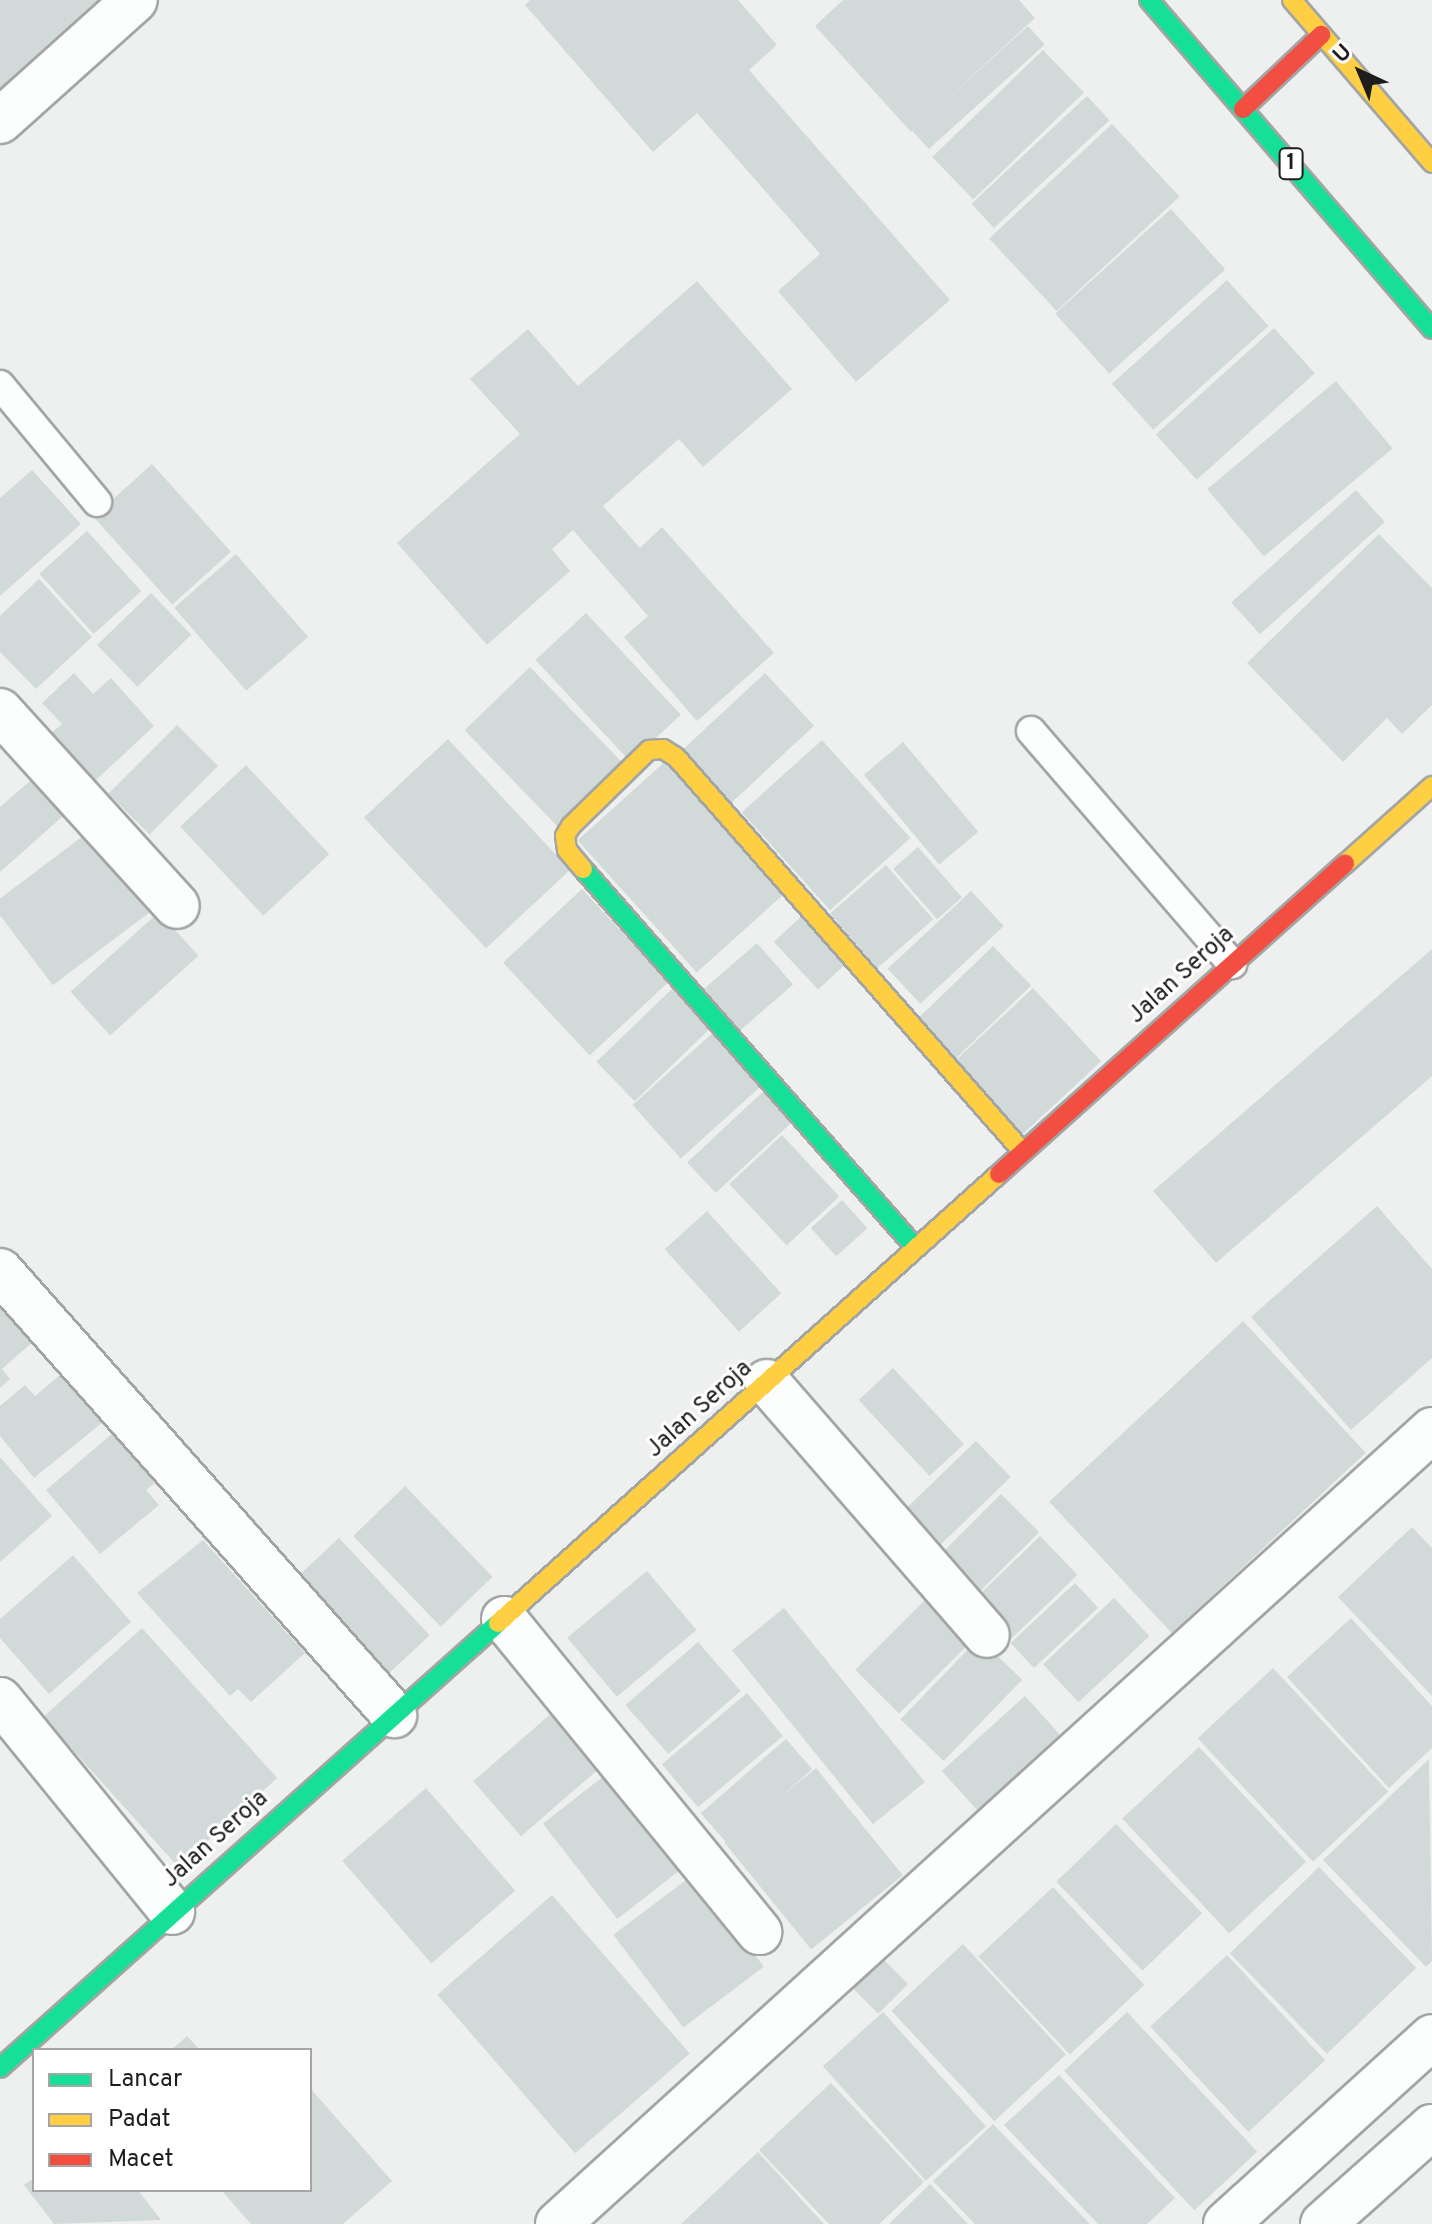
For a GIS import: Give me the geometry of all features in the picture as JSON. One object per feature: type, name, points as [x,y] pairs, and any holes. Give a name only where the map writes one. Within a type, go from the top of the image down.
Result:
[{"type":"main road","name":"1","points":[[1149,0],[1432,329]]},
{"type":"main road","points":[[1292,0],[1432,163]]},
{"type":"main road","points":[[1243,109],[1321,35]]},
{"type":"main road","points":[[915,1247],[567,850],[565,836],[571,826],[649,750],[663,749],[676,757],[1023,1152]]},
{"type":"main road","name":"Jalan Seroja","points":[[0,2068],[1432,786]]},
{"type":"street","points":[[0,121],[135,0]]},
{"type":"street","points":[[0,711],[177,906]]},
{"type":"street","points":[[0,1271],[394,1715]]},
{"type":"street","points":[[767,1382],[987,1635]]},
{"type":"street","points":[[558,2224],[1432,1430]]},
{"type":"street","points":[[504,1619],[759,1932]]},
{"type":"street","points":[[0,1700],[172,1912]]},
{"type":"street","points":[[1251,2216],[1432,2037]]},
{"type":"street","points":[[1323,2224],[1432,2127]]},
{"type":"lane","points":[[0,385],[97,502]]},
{"type":"lane","points":[[1031,731],[1232,964]]},
{"type":"building","points":[[0,0],[124,0],[0,112]]},
{"type":"building","points":[[530,0],[738,0],[777,45],[749,70],[950,300],[856,382],[778,291],[820,254],[697,113],[653,152],[525,5]]},
{"type":"building","points":[[843,0],[1019,0],[1035,18],[911,132],[815,26]]},
{"type":"building","points":[[1028,26],[1045,45],[929,149],[912,130]]},
{"type":"building","points":[[1043,50],[1084,92],[973,199],[932,157]]},
{"type":"building","points":[[1087,96],[1110,120],[994,228],[971,204]]},
{"type":"building","points":[[1112,124],[1180,196],[1057,311],[989,239]]},
{"type":"building","points":[[1171,209],[1225,269],[1109,374],[1055,313]]},
{"type":"building","points":[[1227,280],[1268,326],[1153,430],[1112,384]]},
{"type":"building","points":[[697,281],[792,389],[703,467],[679,439],[603,506],[640,548],[662,527],[774,653],[697,721],[624,637],[648,616],[573,530],[552,549],[570,571],[487,645],[397,543],[520,434],[470,379],[528,329],[578,386]]},
{"type":"building","points":[[1274,328],[1315,373],[1197,480],[1156,434]]},
{"type":"building","points":[[1336,381],[1393,448],[1264,556],[1207,489]]},
{"type":"building","points":[[152,464],[231,552],[172,605],[93,517]]},
{"type":"building","points":[[32,470],[81,524],[0,596],[0,498]]},
{"type":"building","points":[[1356,490],[1385,522],[1260,634],[1231,602]]},
{"type":"building","points":[[87,531],[141,591],[94,634],[39,574]]},
{"type":"building","points":[[1379,534],[1432,588],[1432,705],[1402,734],[1387,718],[1343,762],[1247,663]]},
{"type":"building","points":[[236,554],[308,637],[246,691],[174,608]]},
{"type":"building","points":[[39,579],[92,637],[36,689],[0,652],[0,616]]},
{"type":"building","points":[[151,593],[191,635],[137,687],[97,645]]},
{"type":"building","points":[[586,613],[681,715],[630,762],[536,660]]},
{"type":"building","points":[[530,667],[626,766],[560,829],[465,730]]},
{"type":"building","points":[[74,673],[93,694],[111,678],[154,726],[95,781],[50,734],[62,724],[42,703]]},
{"type":"building","points":[[765,673],[814,726],[731,803],[682,750]]},
{"type":"building","points":[[177,725],[218,766],[149,835],[108,794]]},
{"type":"building","points":[[448,739],[570,870],[486,948],[364,817]]},
{"type":"building","points":[[822,740],[910,838],[830,910],[742,812]]},
{"type":"building","points":[[903,742],[978,832],[939,864],[864,775]]},
{"type":"building","points":[[669,758],[788,890],[697,973],[578,840]]},
{"type":"building","points":[[246,765],[329,854],[263,916],[180,826]]},
{"type":"building","points":[[39,773],[71,809],[0,872],[0,807]]},
{"type":"building","points":[[95,827],[156,908],[53,985],[0,915],[0,899]]},
{"type":"building","points":[[918,847],[962,898],[937,919],[893,869]]},
{"type":"building","points":[[886,865],[933,919],[877,968],[830,914]]},
{"type":"building","points":[[582,889],[669,982],[590,1056],[503,963]]},
{"type":"building","points":[[971,891],[1004,926],[920,1004],[888,969]]},
{"type":"building","points":[[159,912],[198,956],[110,1035],[71,992]]},
{"type":"building","points":[[806,912],[850,960],[818,990],[774,942]]},
{"type":"building","points":[[757,943],[793,985],[739,1031],[703,990]]},
{"type":"building","points":[[993,946],[1031,986],[955,1059],[917,1020]]},
{"type":"building","points":[[1432,949],[1432,1076],[1216,1263],[1153,1191]]},
{"type":"building","points":[[677,984],[715,1024],[635,1101],[596,1062]]},
{"type":"building","points":[[1033,988],[1101,1061],[1023,1134],[955,1061]]},
{"type":"building","points":[[718,1028],[766,1082],[681,1158],[633,1105]]},
{"type":"building","points":[[769,1086],[798,1117],[716,1193],[687,1162]]},
{"type":"building","points":[[782,1135],[839,1196],[787,1246],[729,1184]]},
{"type":"building","points":[[842,1200],[867,1228],[836,1256],[811,1228]]},
{"type":"building","points":[[1377,1206],[1432,1269],[1432,1358],[1351,1430],[1251,1317]]},
{"type":"building","points":[[707,1211],[781,1293],[739,1332],[665,1249]]},
{"type":"building","points":[[0,1280],[45,1331],[2,1369],[10,1379],[0,1388]]},
{"type":"building","points":[[1243,1321],[1366,1453],[1172,1633],[1049,1502]]},
{"type":"building","points":[[73,1364],[114,1413],[34,1478],[0,1436],[0,1406],[25,1385],[35,1396]]},
{"type":"building","points":[[893,1368],[964,1444],[930,1476],[859,1400]]},
{"type":"building","points":[[120,1427],[163,1476],[146,1490],[159,1505],[100,1554],[46,1490]]},
{"type":"building","points":[[976,1441],[1011,1477],[934,1551],[899,1515]]},
{"type":"building","points":[[0,1457],[52,1516],[0,1562]]},
{"type":"building","points":[[405,1486],[493,1577],[441,1627],[353,1536]]},
{"type":"building","points":[[1001,1494],[1039,1532],[974,1597],[936,1559]]},
{"type":"building","points":[[1412,1527],[1432,1548],[1432,1696],[1338,1597]]},
{"type":"building","points":[[1040,1536],[1078,1575],[1008,1642],[970,1603]]},
{"type":"building","points":[[339,1538],[430,1635],[387,1676],[296,1578]]},
{"type":"building","points":[[203,1540],[305,1653],[251,1702],[238,1689],[230,1696],[137,1593]]},
{"type":"building","points":[[73,1555],[131,1622],[49,1694],[0,1638],[0,1619]]},
{"type":"building","points":[[647,1571],[696,1630],[617,1697],[567,1638]]},
{"type":"building","points":[[1075,1583],[1098,1608],[1034,1668],[1011,1643]]},
{"type":"building","points":[[933,1592],[977,1636],[899,1714],[855,1670]]},
{"type":"building","points":[[1114,1598],[1149,1636],[1079,1702],[1043,1664]]},
{"type":"building","points":[[784,1608],[925,1782],[873,1824],[732,1650]]},
{"type":"building","points":[[1351,1618],[1432,1706],[1432,1748],[1389,1788],[1287,1677]]},
{"type":"building","points":[[142,1628],[277,1778],[178,1867],[43,1717]]},
{"type":"building","points":[[979,1638],[1022,1680],[944,1761],[901,1719]]},
{"type":"building","points":[[698,1642],[741,1691],[668,1754],[626,1705]]},
{"type":"building","points":[[1273,1668],[1388,1792],[1313,1862],[1198,1738]]},
{"type":"building","points":[[747,1693],[783,1736],[698,1807],[662,1764]]},
{"type":"building","points":[[1025,1696],[1064,1740],[981,1815],[942,1771]]},
{"type":"building","points":[[554,1711],[602,1766],[521,1836],[473,1781]]},
{"type":"building","points":[[786,1739],[812,1769],[727,1843],[701,1813]]},
{"type":"building","points":[[1199,1747],[1306,1862],[1229,1933],[1122,1819]]},
{"type":"building","points":[[1429,1759],[1432,1961],[1426,1967],[1323,1860]]},
{"type":"building","points":[[816,1768],[903,1875],[811,1950],[724,1842]]},
{"type":"building","points":[[609,1772],[683,1867],[617,1919],[543,1824]]},
{"type":"building","points":[[426,1788],[515,1891],[431,1963],[342,1861]]},
{"type":"building","points":[[1116,1824],[1202,1913],[1142,1971],[1056,1882]]},
{"type":"building","points":[[1319,1867],[1416,1968],[1327,2054],[1230,1953]]},
{"type":"building","points":[[694,1874],[764,1967],[683,2027],[613,1935]]},
{"type":"building","points":[[1053,1887],[1144,1985],[1070,2055],[978,1957]]},
{"type":"building","points":[[552,1895],[690,2053],[575,2153],[437,1995]]},
{"type":"building","points":[[963,1944],[1066,2054],[994,2121],[891,2011]]},
{"type":"building","points":[[879,1955],[908,1984],[878,2014],[849,1985]]},
{"type":"building","points":[[1227,1955],[1325,2060],[1248,2132],[1150,2027]]},
{"type":"building","points":[[883,2012],[986,2126],[926,2181],[823,2066]]},
{"type":"building","points":[[1127,2012],[1257,2152],[1194,2210],[1064,2071]]},
{"type":"building","points":[[187,2036],[198,2048],[173,2048]]},
{"type":"building","points":[[1059,2075],[1175,2198],[1147,2224],[1098,2224],[1004,2125]]},
{"type":"building","points":[[831,2083],[924,2182],[879,2224],[829,2224],[759,2150]]},
{"type":"building","points":[[312,2090],[392,2181],[343,2224],[251,2224],[223,2192],[312,2192]]},
{"type":"building","points":[[993,2124],[1090,2224],[975,2224],[933,2181]]},
{"type":"building","points":[[758,2152],[824,2224],[681,2224]]},
{"type":"building","points":[[32,2179],[32,2192],[140,2192],[161,2220],[54,2224],[24,2185]]},
{"type":"building","points":[[930,2184],[968,2224],[889,2224]]},
{"type":"traffic: fast","points":[[1149,0],[1432,329]]},
{"type":"traffic: fast","points":[[583,869],[915,1247]]},
{"type":"traffic: fast","points":[[0,2068],[498,1623]]},
{"type":"traffic: slow","points":[[1292,0],[1432,163]]},
{"type":"traffic: slow","points":[[583,869],[567,850],[565,836],[571,826],[649,750],[663,749],[676,757],[1023,1152]]},
{"type":"traffic: slow","points":[[1345,864],[1432,786]]},
{"type":"traffic: slow","points":[[498,1623],[999,1174]]},
{"type":"traffic: jam","points":[[1243,109],[1321,35]]},
{"type":"traffic: jam","points":[[999,1174],[1345,864]]}]
